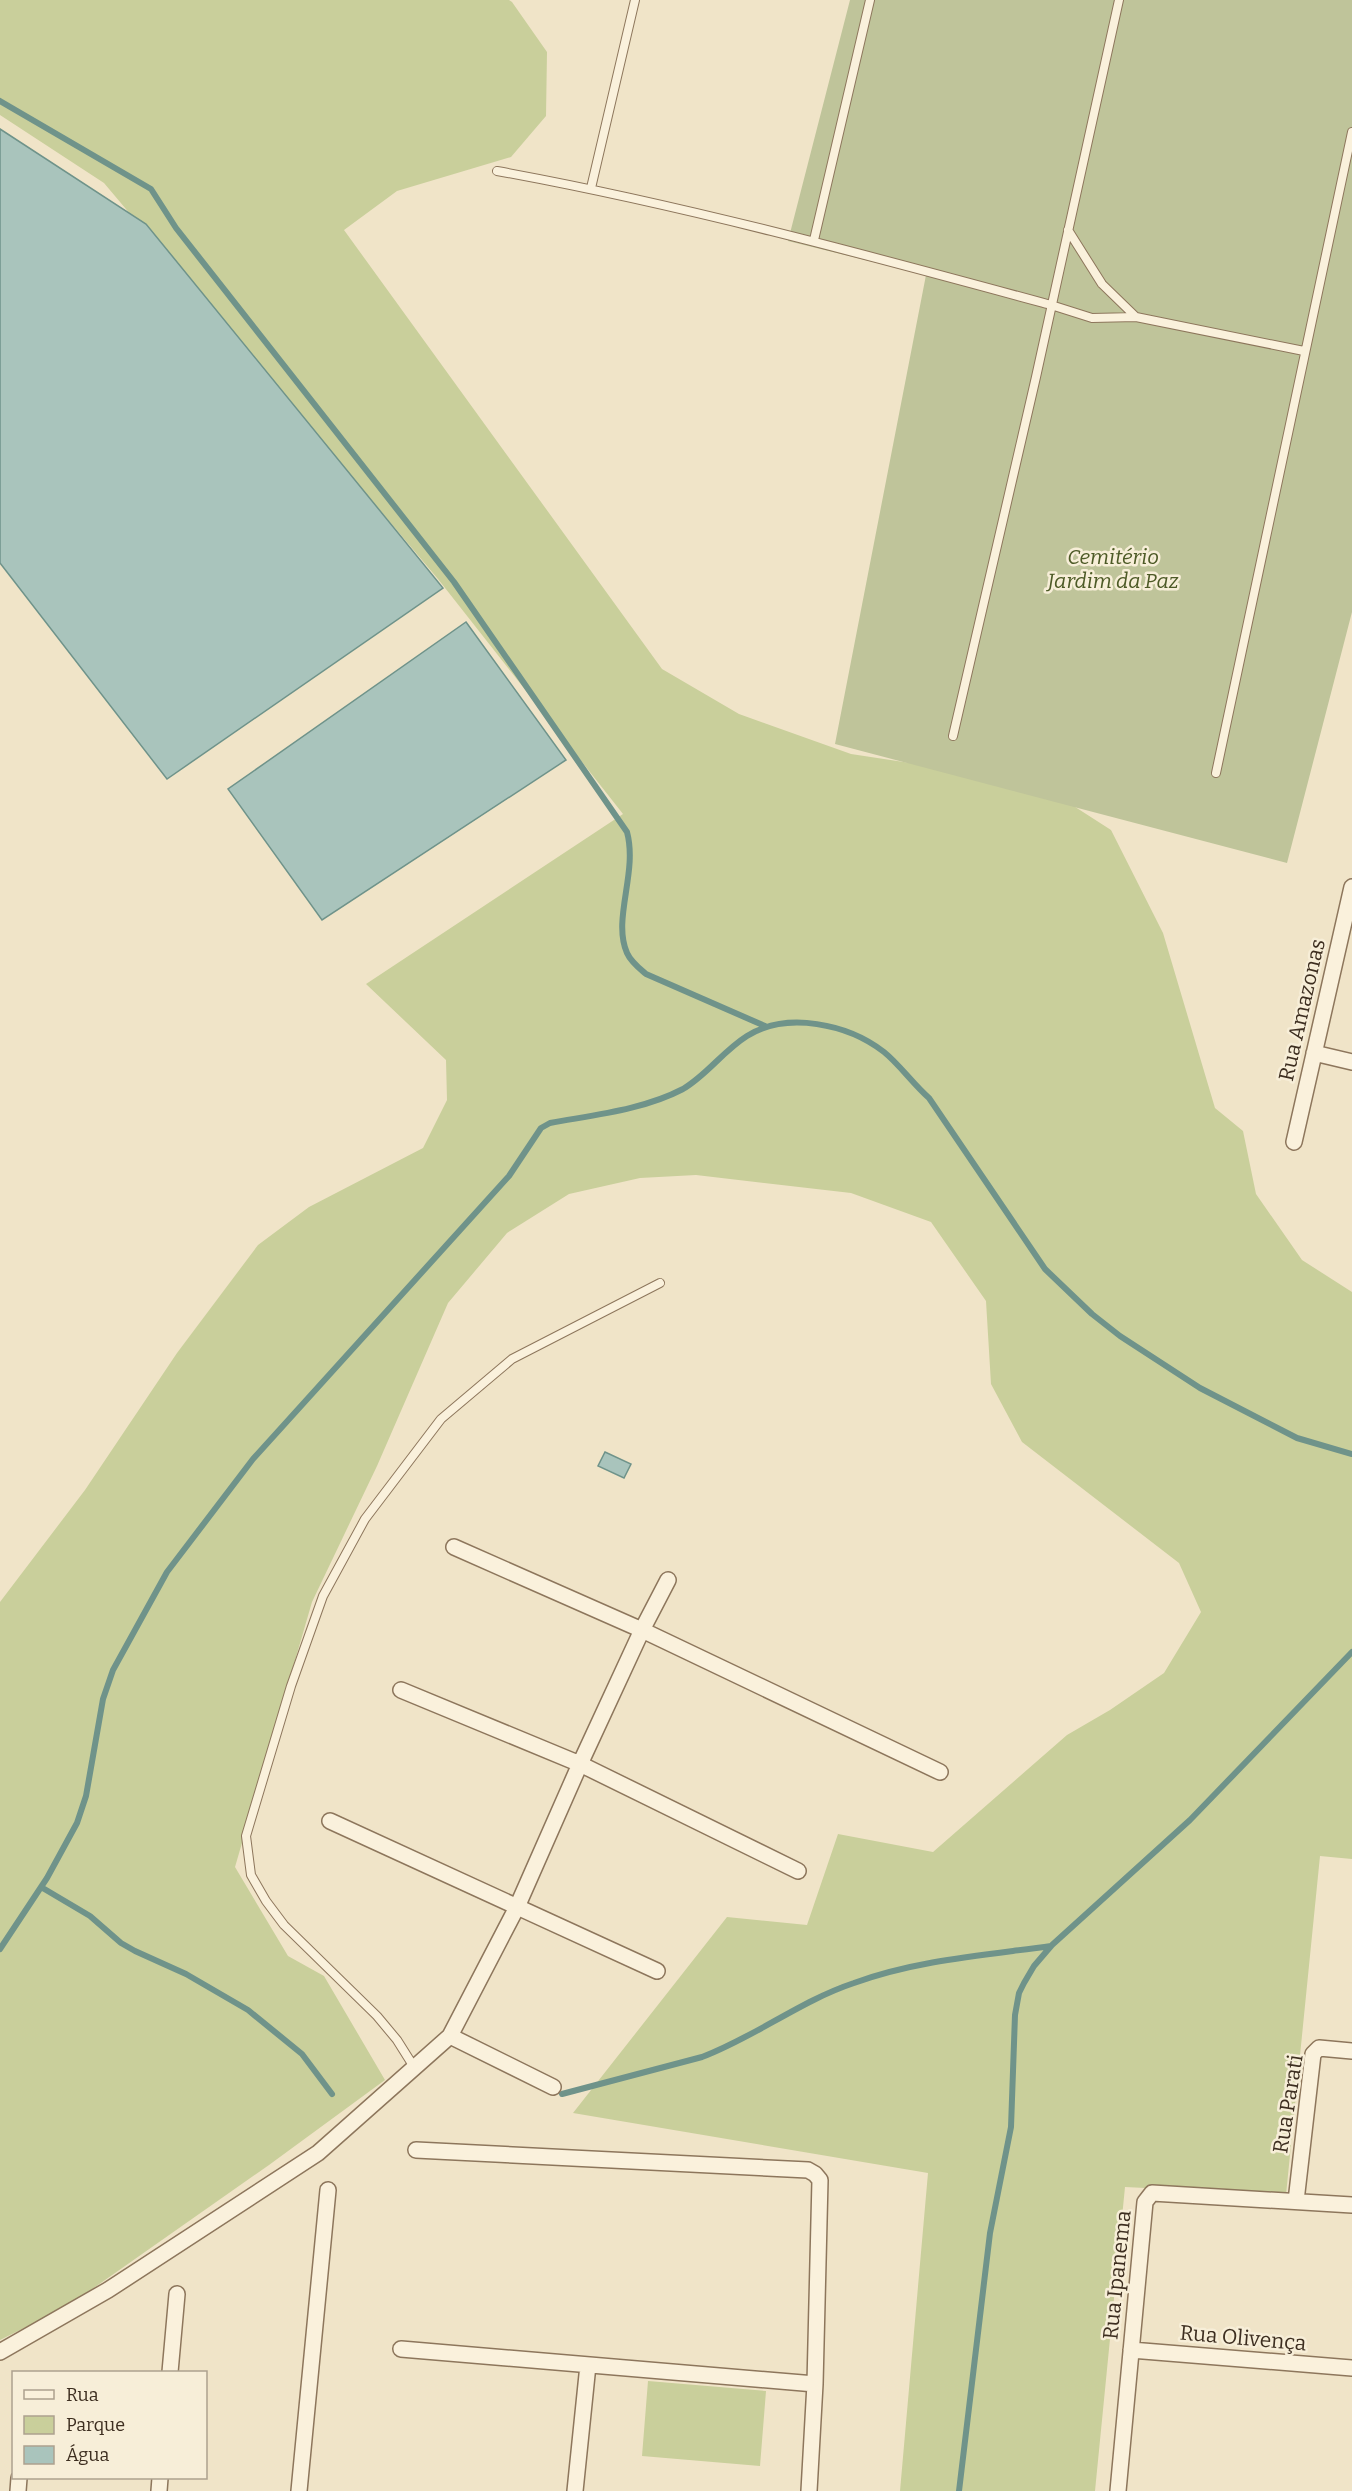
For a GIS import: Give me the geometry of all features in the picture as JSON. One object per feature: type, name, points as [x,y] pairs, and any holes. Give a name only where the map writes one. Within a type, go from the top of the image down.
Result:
[{"type":"street","name":"Rua Amazonas","points":[[1294,1142],[1352,887]]},
{"type":"street","points":[[1314,1053],[1352,1062]]},
{"type":"street","points":[[454,1547],[642,1630],[940,1772]]},
{"type":"street","points":[[0,2352],[108,2290],[318,2153],[450,2036],[517,1906],[642,1630],[668,1580]]},
{"type":"street","points":[[401,1690],[580,1764],[798,1871]]},
{"type":"street","points":[[330,1821],[657,1971]]},
{"type":"street","points":[[450,2036],[553,2087]]},
{"type":"street","name":"Rua Parati","points":[[1296,2201],[1313,2054],[1319,2048],[1352,2051]]},
{"type":"street","points":[[416,2150],[808,2170],[815,2174],[820,2180],[815,2384],[809,2491]]},
{"type":"street","points":[[298,2491],[328,2190]]},
{"type":"street","name":"Rua Ipanema","points":[[1118,2491],[1145,2202],[1148,2196],[1152,2193],[1352,2205]]},
{"type":"street","points":[[170,2371],[177,2294]]},
{"type":"street","points":[[401,2349],[815,2384]]},
{"type":"street","name":"Rua Olivença","points":[[1131,2350],[1352,2368]]},
{"type":"street","points":[[575,2491],[588,2365]]},
{"type":"lane","points":[[591,188],[635,0]]},
{"type":"lane","points":[[814,240],[870,0]]},
{"type":"lane","points":[[954,736],[1119,0]]},
{"type":"lane","points":[[1216,772],[1352,132]]},
{"type":"lane","points":[[497,171],[591,188],[814,240],[1092,318],[1136,317],[1304,351]]},
{"type":"lane","points":[[1068,230],[1097,277],[1136,317]]},
{"type":"lane","points":[[415,2068],[397,2040],[377,2016],[284,1925],[266,1901],[251,1875],[246,1836],[291,1686],[323,1596],[365,1519],[441,1419],[512,1359],[660,1283]]},
{"type":"green space","points":[[0,0],[509,0],[512,2],[547,52],[546,116],[511,157],[397,191],[344,230],[662,669],[739,714],[851,754],[963,771],[1055,794],[1111,830],[1163,933],[1215,1108],[1243,1131],[1256,1194],[1302,1260],[1352,1292],[1352,1859],[1320,1856],[1286,2195],[1125,2187],[1095,2491],[900,2491],[928,2173],[573,2113],[727,1917],[807,1925],[838,1834],[933,1852],[1067,1735],[1110,1710],[1164,1673],[1201,1612],[1179,1563],[1022,1442],[991,1384],[986,1301],[931,1222],[851,1193],[696,1175],[640,1178],[569,1194],[507,1233],[448,1303],[377,1466],[312,1602],[235,1867],[288,1956],[324,1976],[385,2080],[269,2165],[68,2306],[0,2340],[0,1602],[85,1490],[177,1353],[258,1245],[309,1207],[423,1148],[447,1100],[446,1060],[366,984],[623,814],[438,579],[104,183],[0,115]]},
{"type":"green space","name":"Cemitério Jardim da Paz","points":[[850,0],[1352,0],[1352,612],[1287,863],[835,744],[926,275],[788,241]]},
{"type":"green space","points":[[648,2381],[766,2391],[760,2466],[642,2456]]},
{"type":"water","points":[[0,129],[146,224],[443,588],[167,779],[0,563]]},
{"type":"water","points":[[466,622],[566,760],[322,920],[228,789]]},
{"type":"water","points":[[605,1452],[631,1464],[624,1478],[598,1466]]},
{"type":"waterway","points":[[0,101],[151,189],[176,228],[454,582],[627,832],[630,863],[622,926],[623,940],[633,962],[646,974],[765,1026]]},
{"type":"waterway","points":[[0,1949],[47,1878],[77,1823],[86,1796],[103,1699],[113,1670],[167,1572],[253,1459],[509,1176],[541,1128],[550,1123],[618,1111],[668,1096],[692,1083],[738,1042],[763,1028],[780,1024],[817,1024],[853,1034],[884,1052],[929,1098],[1045,1269],[1092,1314],[1120,1336],[1200,1388],[1297,1438],[1352,1454]]},
{"type":"waterway","points":[[959,2491],[990,2233],[1011,2127],[1015,2015],[1019,1993],[1034,1966],[1052,1945],[1190,1820],[1352,1652]]},
{"type":"waterway","points":[[41,1887],[90,1916],[121,1943],[186,1974],[248,2010],[302,2054],[332,2094]]},
{"type":"waterway","points":[[562,2094],[702,2057],[741,2040],[815,1999],[878,1975],[952,1959],[1051,1946]]}]
